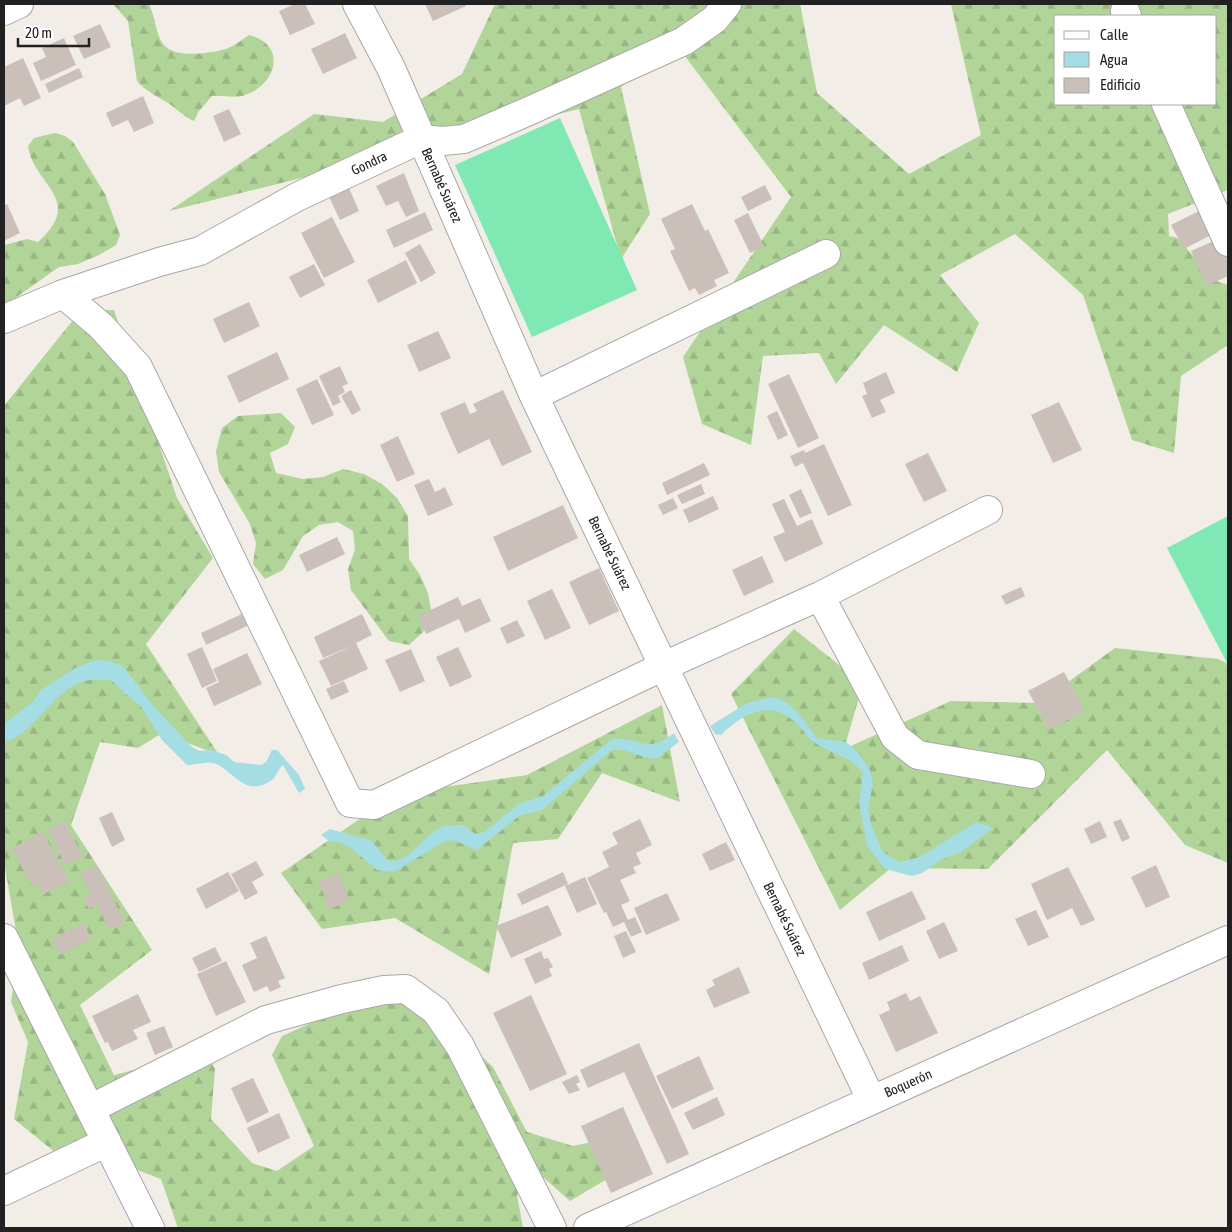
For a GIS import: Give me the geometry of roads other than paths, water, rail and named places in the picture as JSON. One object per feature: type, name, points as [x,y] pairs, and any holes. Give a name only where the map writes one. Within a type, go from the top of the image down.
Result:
[{"type":"street","points":[[4,11],[19,4]]},
{"type":"street","name":"Bernabé Suárez","points":[[357,4],[391,68],[534,396],[871,1099]]},
{"type":"street","points":[[422,139],[443,142],[464,139],[528,112],[684,40],[715,19],[727,4]]},
{"type":"street","points":[[1166,105],[1228,242]]},
{"type":"street","name":"Gondra","points":[[4,319],[63,294],[158,262],[200,251],[297,197],[422,139]]},
{"type":"street","points":[[534,396],[826,254]]},
{"type":"street","points":[[63,294],[101,326],[138,367],[350,803],[374,805],[664,666],[820,596],[988,510]]},
{"type":"street","points":[[820,596],[895,737],[918,755],[1031,774]]},
{"type":"street","points":[[4,938],[150,1228]]},
{"type":"street","name":"Boquerón","points":[[588,1228],[871,1099],[1228,940]]},
{"type":"street","points":[[90,1109],[266,1020],[342,998],[384,990],[406,989],[436,1011],[460,1046],[552,1228]]},
{"type":"street","points":[[4,1191],[107,1142]]},
{"type":"water","points":[[96,660],[110,661],[124,667],[155,708],[192,747],[199,751],[211,750],[226,755],[234,762],[261,765],[266,762],[272,750],[277,750],[299,775],[305,789],[299,793],[283,765],[272,780],[262,785],[254,786],[240,781],[214,763],[187,765],[162,740],[140,705],[111,680],[87,680],[72,687],[61,694],[24,731],[4,742],[4,724],[33,702],[41,690],[75,668]]},
{"type":"water","points":[[771,697],[786,702],[792,707],[817,738],[846,742],[858,752],[869,768],[873,783],[868,809],[871,825],[883,852],[900,862],[920,857],[976,822],[993,828],[961,852],[942,859],[922,873],[912,876],[885,869],[867,846],[859,803],[863,773],[858,767],[815,743],[794,721],[785,714],[775,711],[765,710],[747,716],[729,727],[721,735],[715,734],[710,726],[747,703]]},
{"type":"water","points":[[674,733],[679,742],[656,759],[623,750],[612,750],[542,810],[519,816],[477,850],[453,840],[443,842],[394,872],[377,870],[351,848],[340,842],[330,842],[321,835],[330,829],[372,841],[387,860],[394,861],[409,854],[437,829],[444,826],[464,825],[475,834],[484,832],[519,804],[543,796],[612,739],[650,744],[657,743]]}]
